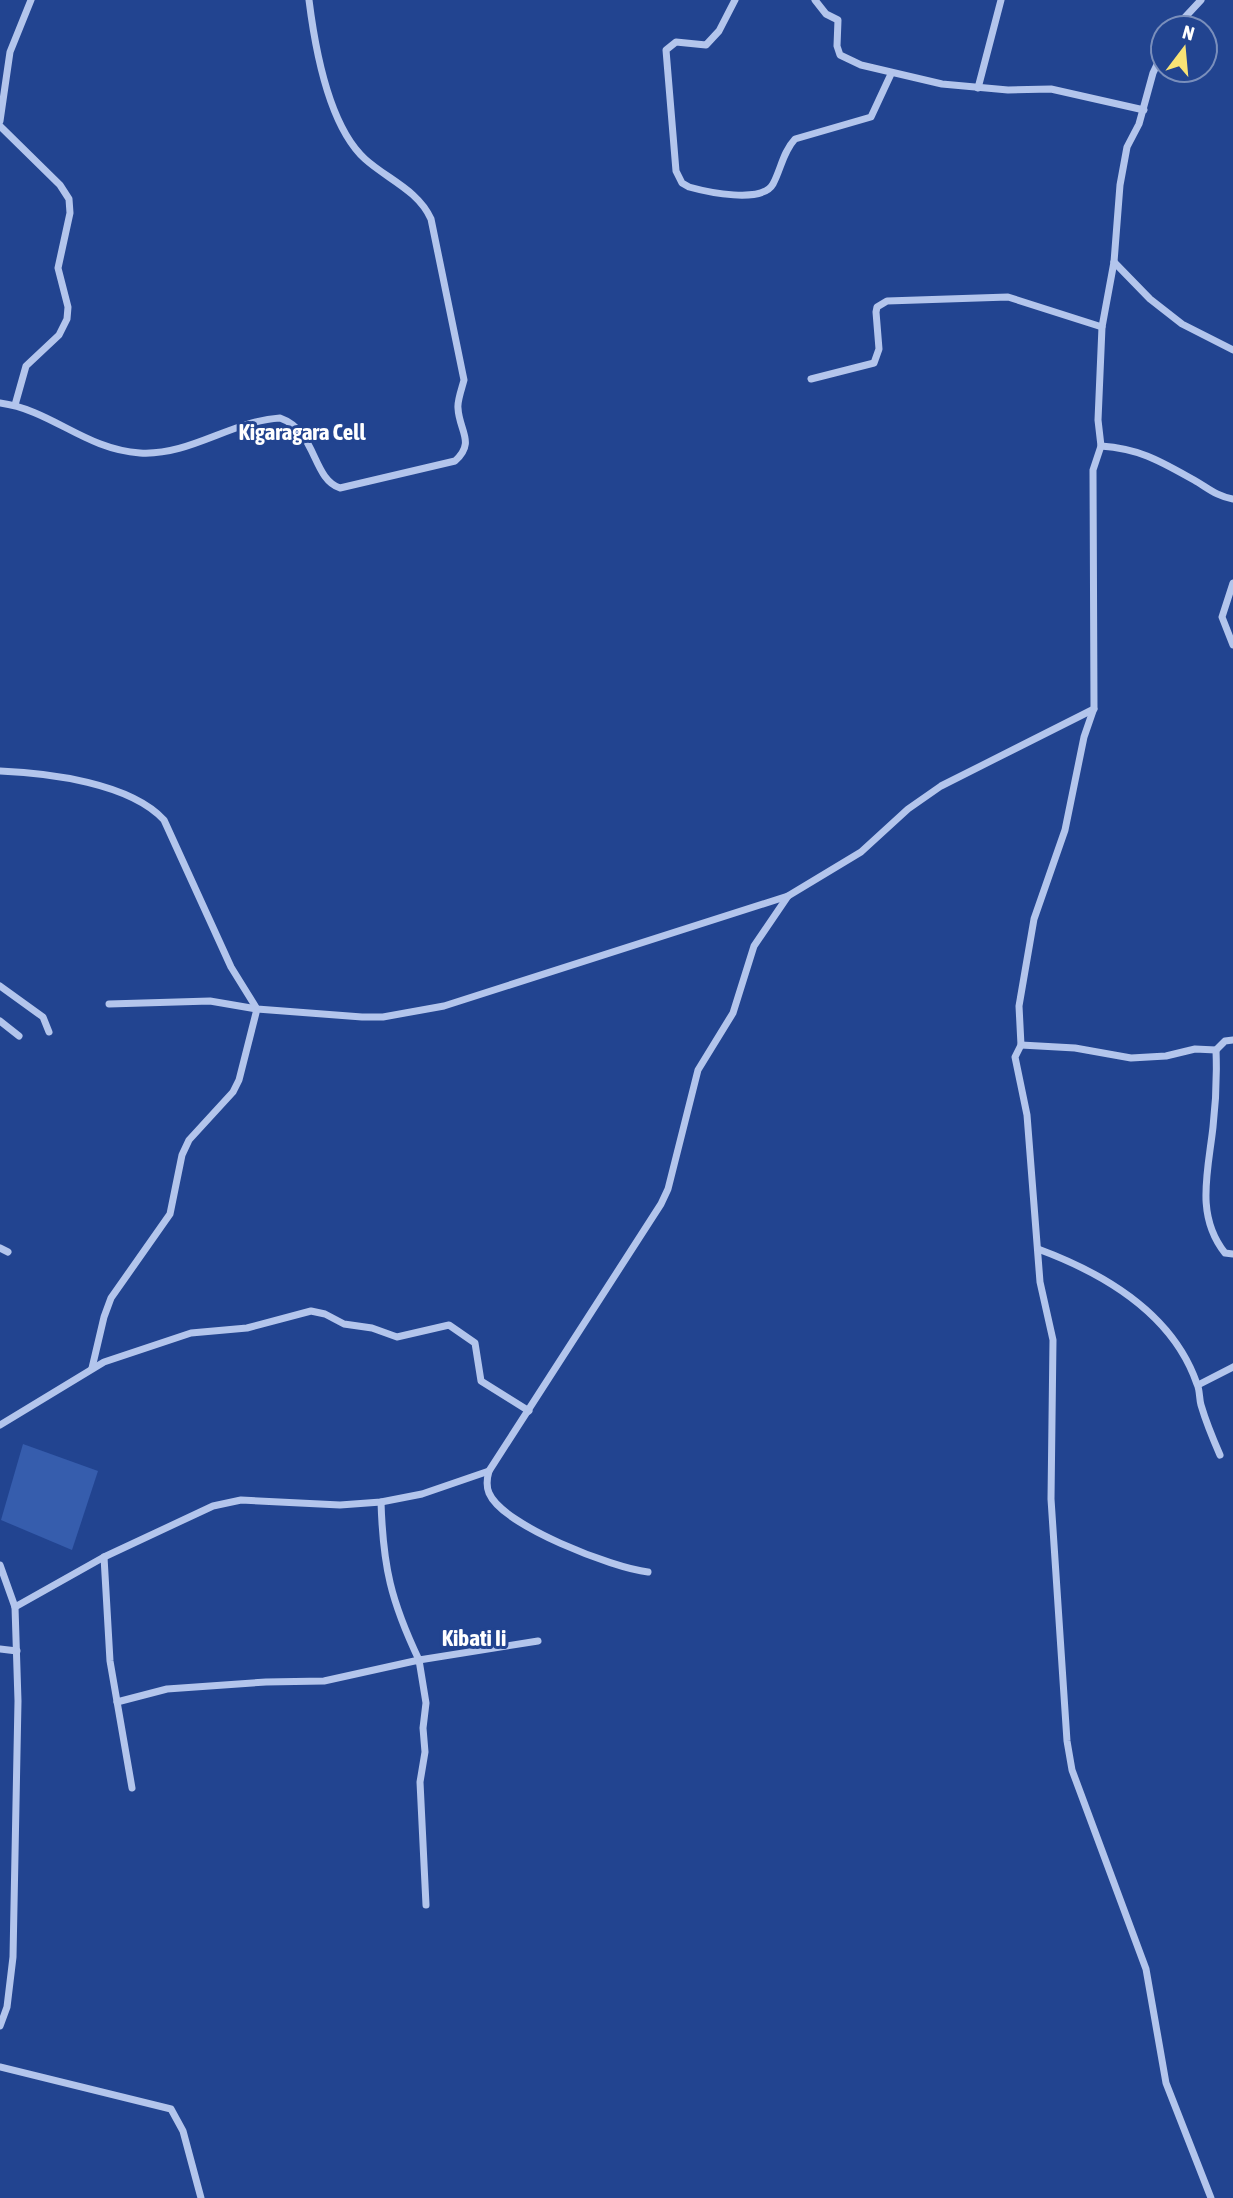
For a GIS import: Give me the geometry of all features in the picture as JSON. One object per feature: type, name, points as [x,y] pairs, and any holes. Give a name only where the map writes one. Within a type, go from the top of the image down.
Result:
[{"type":"street","points":[[0,121],[10,52],[31,0]]},
{"type":"street","points":[[0,403],[15,405],[98,446],[140,453],[164,453],[225,432],[280,418],[300,429],[326,477],[340,488],[455,461],[462,455],[468,440],[457,406],[464,380],[431,219],[416,197],[367,161],[343,133],[318,51],[309,0]]},
{"type":"street","points":[[735,0],[719,31],[706,45],[676,41],[666,50],[676,171],[682,183],[689,187],[749,196],[765,193],[774,183],[789,145],[795,139],[871,117],[891,74]]},
{"type":"street","points":[[815,0],[826,14],[838,20],[837,46],[840,55],[848,60],[891,74],[978,88],[1051,89],[1144,110]]},
{"type":"street","points":[[978,88],[1001,0]]},
{"type":"street","points":[[1188,14],[1201,0]]},
{"type":"street","points":[[1150,84],[1144,110],[1127,147],[1120,185],[1114,262],[1102,327],[1098,420],[1101,446],[1093,470],[1094,708],[1084,737],[1062,841],[1034,919],[1019,1006],[1021,1045],[1015,1057],[1027,1115],[1040,1282],[1053,1340],[1051,1499],[1067,1741],[1072,1770],[1146,1969],[1166,2083],[1211,2198]]},
{"type":"street","points":[[0,126],[60,185],[69,199],[70,213],[58,268],[68,307],[66,319],[59,335],[26,366],[15,405]]},
{"type":"street","points":[[1114,262],[1150,299],[1182,324],[1233,350]]},
{"type":"street","points":[[811,379],[874,363],[878,349],[877,307],[887,301],[1008,297],[1102,327]]},
{"type":"street","points":[[1101,446],[1139,452],[1195,481],[1210,493],[1233,499]]},
{"type":"street","points":[[1233,583],[1222,617],[1233,645]]},
{"type":"street","points":[[109,1004],[210,1001],[257,1009],[383,1017],[444,1006],[788,896],[861,852],[908,809],[941,786],[1094,708]]},
{"type":"street","points":[[0,771],[57,777],[126,794],[154,809],[164,820],[231,967],[257,1009],[239,1080],[233,1092],[189,1140],[182,1155],[170,1213],[111,1298],[92,1368]]},
{"type":"street","points":[[648,1572],[616,1565],[555,1542],[507,1514],[489,1494],[489,1471],[668,1189],[698,1070],[733,1013],[754,946],[788,896]]},
{"type":"street","points":[[0,986],[43,1017],[48,1032]]},
{"type":"street","points":[[0,1021],[19,1036]]},
{"type":"street","points":[[1021,1045],[1065,1047],[1131,1058],[1166,1056],[1195,1049],[1216,1050],[1226,1041],[1233,1040]]},
{"type":"street","points":[[1216,1050],[1217,1087],[1205,1180],[1206,1216],[1213,1237],[1225,1253],[1233,1254]]},
{"type":"street","points":[[1038,1249],[1084,1266],[1125,1292],[1164,1330],[1198,1385],[1203,1411],[1220,1455]]},
{"type":"street","points":[[0,1425],[92,1368],[175,1337],[247,1328],[310,1311],[325,1314],[344,1324],[372,1328],[397,1337],[449,1325],[475,1343],[481,1381],[529,1411]]},
{"type":"street","points":[[1198,1385],[1233,1367]]},
{"type":"street","points":[[15,1606],[104,1557],[213,1506],[241,1500],[340,1505],[381,1502],[422,1494],[489,1471]]},
{"type":"street","points":[[381,1502],[382,1555],[396,1613],[419,1660],[426,1703],[423,1728],[425,1752],[420,1782],[426,1905]]},
{"type":"street","points":[[104,1557],[103,1573],[114,1689],[132,1788]]},
{"type":"street","points":[[0,1564],[15,1606],[17,1651],[13,1956],[7,2007],[0,2026]]},
{"type":"street","points":[[117,1702],[167,1689],[324,1681],[419,1660],[538,1641]]},
{"type":"street","points":[[0,1649],[17,1651]]},
{"type":"street","points":[[114,1689],[130,1699]]},
{"type":"street","points":[[0,2067],[171,2109],[183,2131],[201,2198]]},
{"type":"shaded area","points":[[23,1444],[98,1471],[72,1550],[1,1520]]},
{"type":"district","name":"Kigaragara Cell","points":[[302,432]]},
{"type":"district","name":"Kibati Ii","points":[[474,1638]]}]
